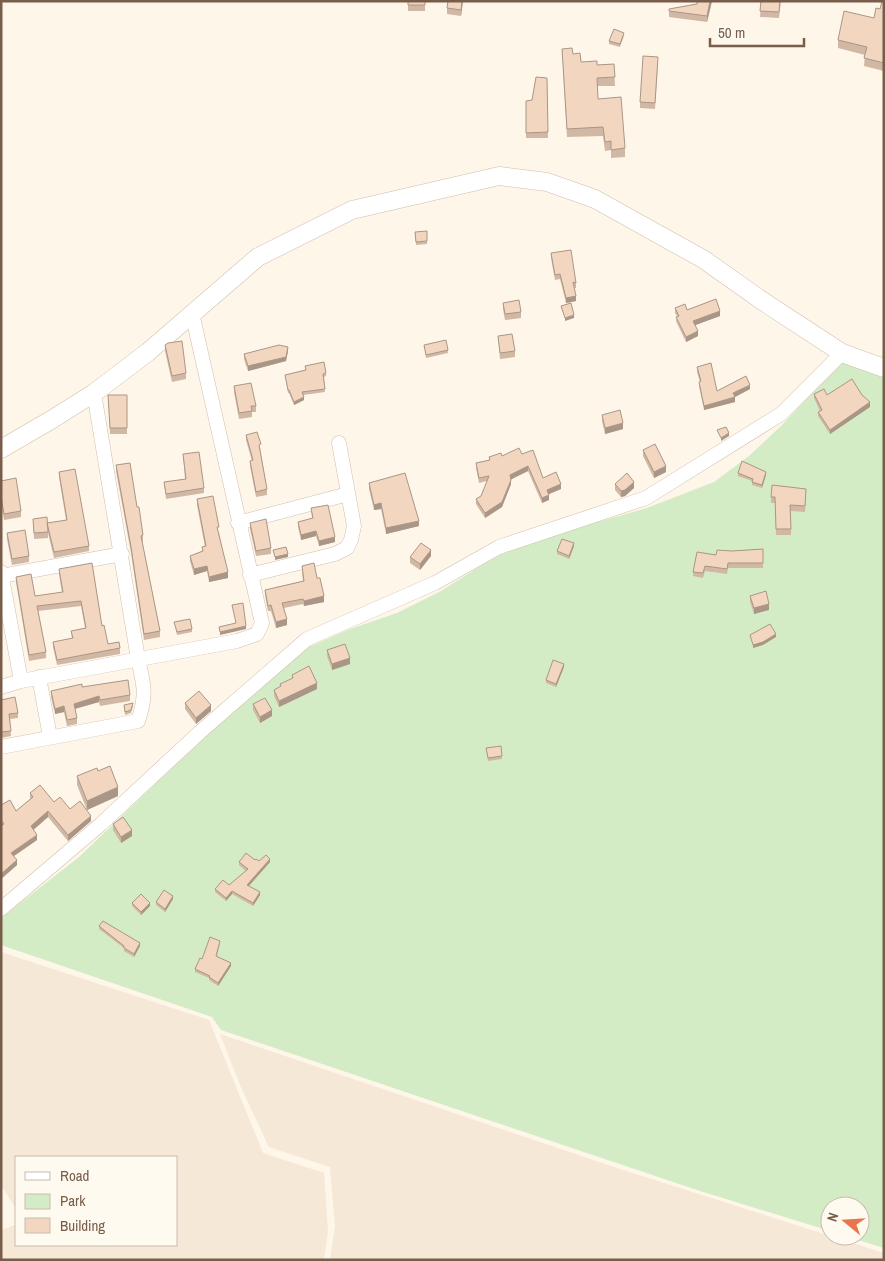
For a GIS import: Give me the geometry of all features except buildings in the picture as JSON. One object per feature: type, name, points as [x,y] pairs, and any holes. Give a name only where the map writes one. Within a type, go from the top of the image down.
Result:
[{"type":"street","points":[[1,449],[94,392],[148,352],[258,257],[352,210],[499,176],[547,182],[595,199],[703,259],[842,353],[884,368]]},
{"type":"street","points":[[1,687],[21,680],[237,641],[257,634],[262,623],[192,313]]},
{"type":"street","points":[[1,909],[101,824],[200,732],[307,639],[434,583],[499,547],[646,498],[781,414],[842,353]]},
{"type":"street","points":[[1,746],[138,721],[142,708],[145,691],[138,659],[94,392]]},
{"type":"street","points":[[250,575],[335,554],[347,548],[354,526],[339,443]]},
{"type":"street","points":[[238,523],[348,494]]},
{"type":"street","points":[[21,680],[1,575],[122,554]]},
{"type":"street","points":[[39,677],[50,737]]},
{"type":"shaded area","points":[[1,952],[209,1020],[263,1153],[324,1173],[328,1232],[324,1260],[1,1260],[1,1230],[15,1225],[15,1246],[178,1246],[178,1156],[15,1156],[15,1207],[1,1185]]},
{"type":"shaded area","points":[[220,1034],[620,1169],[820,1233],[820,1246],[862,1246],[884,1253],[884,1260],[330,1260],[335,1226],[330,1167],[269,1147],[240,1085]]},
{"type":"green space","points":[[844,359],[884,375],[884,1248],[870,1244],[870,1196],[820,1196],[820,1228],[700,1191],[221,1030],[212,1017],[1,945],[1,918],[79,857],[207,734],[309,647],[350,629],[397,613],[441,591],[490,560],[523,543],[647,508],[714,482],[749,456],[781,426]]}]
